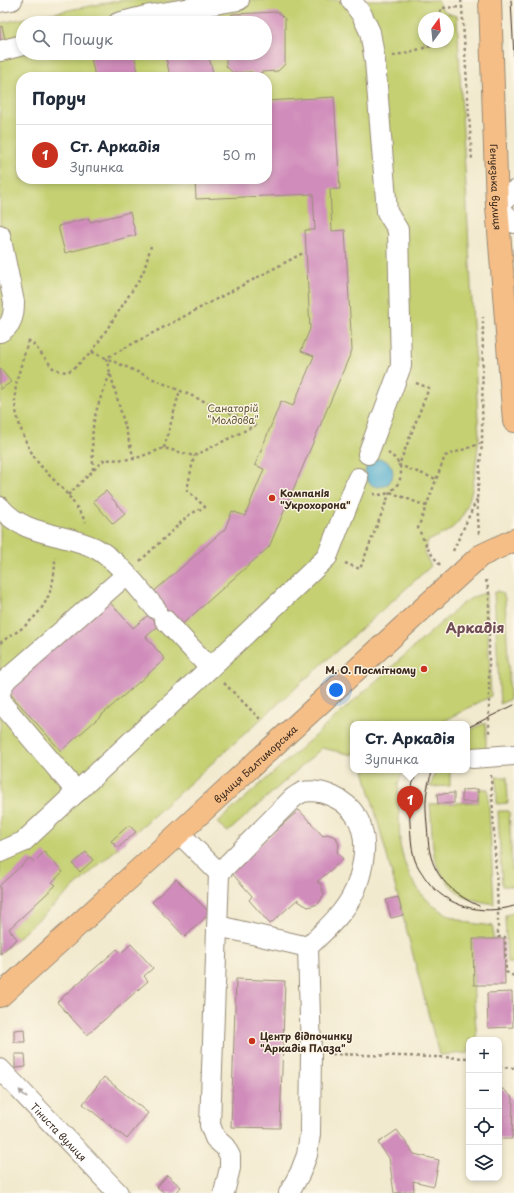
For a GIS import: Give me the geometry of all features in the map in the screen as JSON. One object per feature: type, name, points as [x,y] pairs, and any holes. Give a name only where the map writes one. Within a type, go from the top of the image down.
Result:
[{"type":"main road","name":"Генуезька вулиця","points":[[490,0],[497,206],[514,421]]},
{"type":"main road","name":"вулиця Балтиморська","points":[[0,996],[480,556],[514,540]]},
{"type":"street","points":[[0,2],[12,0]]},
{"type":"street","points":[[146,16],[239,0]]},
{"type":"street","points":[[351,0],[362,15],[370,32],[375,61],[387,212],[398,230],[401,366],[368,454]]},
{"type":"street","points":[[0,51],[16,47]]},
{"type":"street","points":[[514,191],[497,206],[514,223]]},
{"type":"street","points":[[0,235],[14,302],[14,313],[11,322],[3,331]]},
{"type":"street","points":[[0,852],[23,842],[328,557],[358,478]]},
{"type":"street","points":[[0,507],[13,519],[25,526],[79,542],[94,548],[107,556],[210,668]]},
{"type":"street","points":[[77,792],[3,705],[0,694],[3,684],[7,679],[126,575]]},
{"type":"street","points":[[481,758],[514,755]]},
{"type":"street","points":[[224,1193],[230,1168],[230,1156],[225,1147],[216,1138],[210,1125],[219,873],[293,798],[302,792],[316,791],[332,796],[346,804],[356,816],[363,831],[363,866],[358,884],[345,908],[308,947],[311,1053],[310,1134],[307,1155],[300,1173],[289,1193]]},
{"type":"street","points":[[179,833],[219,873]]},
{"type":"street","points":[[218,926],[308,947]]},
{"type":"street","name":"Тіниста вулиця","points":[[0,1069],[118,1193]]},
{"type":"path","points":[[461,0],[473,164]]},
{"type":"path","points":[[441,12],[441,8],[462,7]]},
{"type":"path","points":[[375,61],[424,48]]},
{"type":"path","points":[[3,331],[34,345],[53,368],[67,372],[73,369],[92,352],[140,280],[151,246]]},
{"type":"path","points":[[106,358],[303,253]]},
{"type":"path","points":[[482,313],[482,443],[477,498],[480,556],[489,592],[489,717],[481,758],[498,909],[498,937],[505,937],[506,972],[514,976]]},
{"type":"path","points":[[28,341],[16,389],[15,406],[18,423],[31,453],[39,464],[68,494],[88,525]]},
{"type":"path","points":[[68,494],[104,460],[134,459],[164,448],[194,456],[256,425],[92,352]]},
{"type":"path","points":[[106,358],[134,459]]},
{"type":"path","points":[[93,470],[92,436],[94,421],[110,374]]},
{"type":"path","points":[[429,388],[399,465],[436,479]]},
{"type":"path","points":[[164,448],[180,390]]},
{"type":"path","points":[[444,570],[429,551],[418,528],[445,456],[482,443]]},
{"type":"path","points":[[126,575],[190,514],[205,507],[187,490],[194,456]]},
{"type":"path","points":[[360,569],[390,492],[426,506]]},
{"type":"path","points":[[0,643],[28,624],[43,607],[52,588],[55,568],[56,536]]},
{"type":"path","points":[[210,668],[260,719]]},
{"type":"path","points":[[311,1053],[466,1058]]},
{"type":"path","points":[[502,1067],[514,1068]]},
{"type":"green space","name":"Санаторій \"Молдова\"","points":[[122,0],[438,0],[440,6],[446,12],[418,12],[418,48],[454,48],[454,15],[457,16],[479,438],[475,474],[470,499],[460,520],[452,528],[428,541],[424,553],[431,566],[0,954],[0,23],[16,20],[16,60],[272,60],[272,16],[37,16]]},
{"type":"green space","points":[[497,591],[503,593],[505,599],[510,699],[500,704],[494,593]]},
{"type":"green space","points":[[486,593],[491,696],[444,721],[350,721],[350,754],[322,748],[228,832],[217,823],[461,605],[479,595]]},
{"type":"green space","points":[[486,723],[486,752],[470,753],[470,731]]},
{"type":"green space","points":[[365,773],[402,773],[398,785],[400,845],[405,864],[411,878],[420,892],[432,905],[452,917],[470,923],[493,926],[493,939],[473,940],[474,1002],[477,1037],[466,1037],[466,1053],[439,1055]]},
{"type":"green space","points":[[435,773],[450,773],[450,786],[430,787]]},
{"type":"green space","points":[[496,777],[507,777],[508,803],[497,804]]},
{"type":"green space","points":[[478,789],[488,789],[494,904],[470,898],[455,890],[441,873],[433,848],[430,804],[478,802]]},
{"type":"green space","points":[[498,811],[509,811],[513,886],[502,886]]},
{"type":"green space","points":[[514,913],[514,963],[507,963],[505,915]]},
{"type":"water","points":[[379,459],[389,463],[393,473],[389,483],[379,487],[369,483],[365,473],[369,463]]},
{"type":"building","points":[[278,12],[285,19],[285,64],[278,71],[232,72],[226,66],[226,60],[272,60],[272,16],[230,16],[232,14]]},
{"type":"building","points":[[2,26],[6,44],[0,45],[0,27]]},
{"type":"building","points":[[91,60],[135,60],[138,72],[94,72]]},
{"type":"building","points":[[166,60],[210,60],[213,72],[169,72]]},
{"type":"building","points":[[334,97],[340,189],[330,189],[332,231],[345,230],[352,350],[269,547],[177,629],[167,618],[146,637],[165,659],[61,751],[6,689],[107,599],[133,628],[160,605],[150,595],[225,529],[232,511],[245,516],[264,469],[255,465],[281,401],[293,406],[314,356],[301,351],[310,329],[305,230],[315,230],[313,194],[196,199],[195,184],[272,184],[272,101]]},
{"type":"building","points":[[130,212],[136,235],[65,253],[58,226],[89,218],[90,222]]},
{"type":"building","points":[[0,368],[11,382],[0,390]]},
{"type":"building","points":[[106,491],[125,514],[113,524],[93,501]]},
{"type":"building","points":[[478,789],[478,802],[462,802],[462,790]]},
{"type":"building","points":[[454,793],[454,803],[438,804],[437,794]]},
{"type":"building","points":[[299,810],[323,836],[327,834],[336,837],[339,845],[337,852],[343,859],[317,882],[321,884],[324,895],[318,904],[308,907],[298,901],[298,899],[270,924],[249,900],[252,896],[230,871]]},
{"type":"building","points":[[129,825],[136,832],[118,848],[111,841]]},
{"type":"building","points":[[44,852],[63,872],[52,882],[56,885],[9,929],[17,939],[0,954],[0,885],[30,858],[34,862]]},
{"type":"building","points":[[86,852],[93,860],[80,872],[73,864]]},
{"type":"building","points":[[176,879],[210,913],[185,937],[152,902]]},
{"type":"building","points":[[398,897],[403,915],[391,918],[386,900]]},
{"type":"building","points":[[473,939],[504,939],[505,985],[474,985]]},
{"type":"building","points":[[131,944],[153,968],[144,976],[148,981],[87,1035],[57,1002],[117,949],[121,953]]},
{"type":"building","points":[[236,979],[285,981],[280,1128],[231,1127]]},
{"type":"building","points":[[512,992],[513,1027],[488,1028],[487,993]]},
{"type":"building","points":[[24,1029],[25,1042],[14,1042],[14,1030]]},
{"type":"building","points":[[15,1054],[25,1054],[26,1067],[15,1068]]},
{"type":"building","points":[[104,1077],[148,1113],[127,1139],[83,1104]]},
{"type":"building","points":[[502,1089],[513,1098],[512,1139],[502,1139]]},
{"type":"building","points":[[397,1130],[414,1154],[439,1160],[434,1186],[413,1181],[414,1191],[394,1193],[389,1158],[378,1143]]},
{"type":"building","points":[[167,1175],[181,1187],[176,1193],[165,1193],[157,1187]]},
{"type":"tram line","points":[[511,0],[514,56]]},
{"type":"tram line","points":[[470,727],[514,705]]},
{"type":"tram line","points":[[417,773],[410,796],[412,849],[419,869],[426,879],[434,889],[454,902],[466,907],[490,910],[514,906]]},
{"type":"tram line","points":[[432,773],[427,790],[426,817],[429,849],[434,866],[449,887],[463,898],[479,906]]},
{"type":"place","name":"Компанія \"Укрохорона\"","points":[[272,498]]},
{"type":"place","name":"М. О. Посмітному","points":[[424,669]]},
{"type":"place","name":"Ст. Аркадія","points":[[410,819]]},
{"type":"place","name":"Центр відпочинку \"Аркадія Плаза\"","points":[[252,1041]]},
{"type":"district","name":"Аркадія","points":[[475,627]]}]
